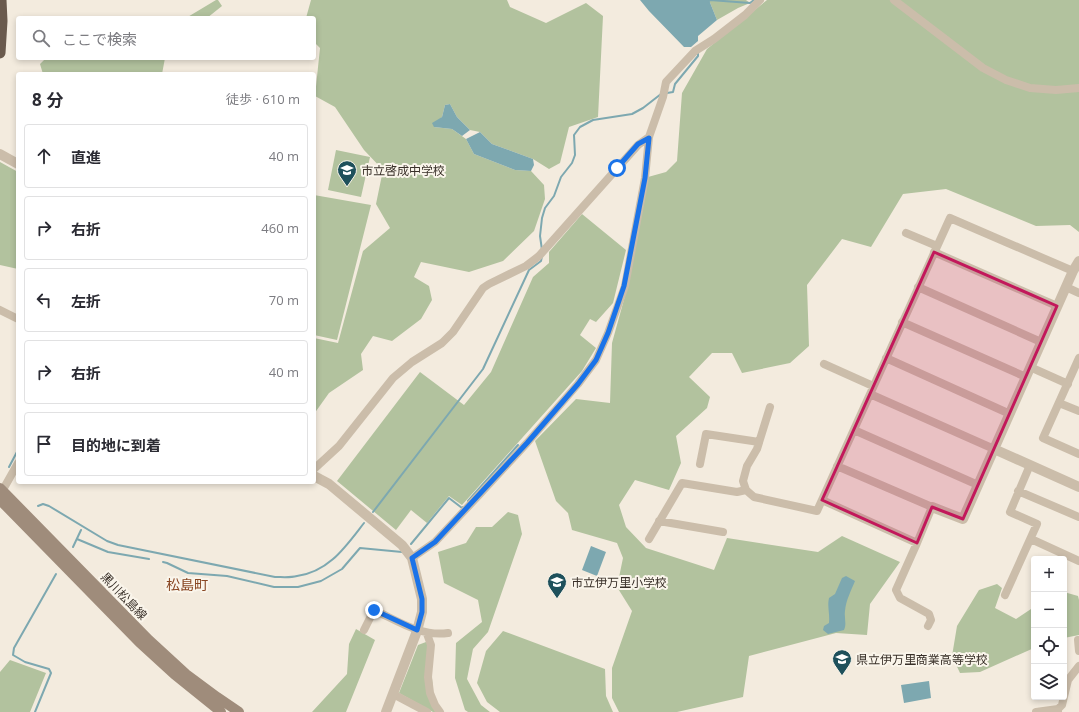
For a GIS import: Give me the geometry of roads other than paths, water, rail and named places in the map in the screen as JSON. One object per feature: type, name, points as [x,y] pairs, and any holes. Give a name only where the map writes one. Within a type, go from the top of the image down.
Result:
[{"type":"highway","points":[[0,53],[2,21],[1,0]]},
{"type":"main road","name":"黒川松島線","points":[[1,494],[139,642],[174,674],[221,712]]},
{"type":"main road","name":"黒川松島線","points":[[1,494],[149,640],[186,674],[239,712]]},
{"type":"street","points":[[412,558],[435,542],[527,443],[578,384],[596,360],[608,333],[624,286],[645,178],[649,138],[664,94],[666,82],[697,50],[714,39],[760,0]]},
{"type":"street","points":[[894,0],[983,68],[1006,80],[1030,88],[1056,90],[1079,88]]},
{"type":"street","points":[[316,467],[339,446],[393,378],[412,362],[442,343],[453,332],[483,288],[526,266],[542,253],[638,144],[649,138]]},
{"type":"street","points":[[0,154],[16,163]]},
{"type":"street","points":[[770,407],[757,449],[747,466],[743,481],[746,490],[754,497],[817,511],[950,218],[1073,271]]},
{"type":"street","points":[[906,233],[935,249],[1058,306]]},
{"type":"street","points":[[837,466],[963,520],[1041,342],[1079,261]]},
{"type":"street","points":[[918,287],[1041,342]]},
{"type":"street","points":[[1066,287],[1079,293]]},
{"type":"street","points":[[0,310],[16,318]]},
{"type":"street","points":[[902,322],[1026,377]]},
{"type":"street","points":[[886,358],[1010,414]]},
{"type":"street","points":[[824,364],[873,386]]},
{"type":"street","points":[[1078,364],[1043,438],[1079,454]]},
{"type":"street","points":[[1030,367],[1068,384]]},
{"type":"street","points":[[870,394],[1079,487]]},
{"type":"street","points":[[1059,402],[1079,411]]},
{"type":"street","points":[[854,430],[978,485]]},
{"type":"street","points":[[700,464],[706,434],[759,442]]},
{"type":"street","points":[[1005,595],[1037,524],[1010,512],[1030,465]]},
{"type":"street","points":[[1,494],[16,467]]},
{"type":"street","points":[[316,477],[329,484],[402,545],[412,558],[422,599],[422,612],[417,630],[386,712]]},
{"type":"street","points":[[649,539],[682,483],[737,492],[746,490]]},
{"type":"street","points":[[1018,491],[1079,518]]},
{"type":"street","points":[[822,500],[917,543]]},
{"type":"street","points":[[928,626],[931,620],[929,614],[900,598],[896,590],[932,507]]},
{"type":"street","points":[[659,522],[723,532]]},
{"type":"street","points":[[1030,539],[1079,561]]},
{"type":"street","points":[[364,630],[374,610],[427,634],[438,635],[448,633]]},
{"type":"street","points":[[427,634],[431,644],[428,677],[430,692],[435,705],[440,712]]},
{"type":"street","points":[[1078,640],[1079,651]]},
{"type":"street","points":[[1036,712],[1058,711],[1062,705],[1068,680],[1079,666]]},
{"type":"street","points":[[393,694],[427,712]]},
{"type":"water","points":[[640,0],[709,0],[717,20],[698,36],[698,41],[691,47],[684,47]]},
{"type":"water","points":[[450,104],[457,117],[470,130],[462,136],[452,129],[434,127],[432,123],[442,117],[445,105]]},
{"type":"water","points":[[480,132],[492,144],[533,159],[534,165],[531,171],[515,170],[474,154],[466,139]]},
{"type":"water","points":[[591,546],[606,552],[597,576],[582,570]]},
{"type":"water","points":[[846,576],[855,581],[846,607],[845,628],[844,630],[828,634],[823,630],[824,626],[829,623],[829,598],[835,594],[842,578]]},
{"type":"water","points":[[929,681],[931,698],[904,703],[901,685]]},
{"type":"waterway","points":[[708,2],[710,0],[750,3],[754,0]]},
{"type":"waterway","points":[[667,93],[673,92],[675,84],[698,56],[698,51]]},
{"type":"waterway","points":[[542,250],[540,236],[545,208],[554,196],[561,177],[572,163],[575,155],[574,135],[580,127],[593,120],[632,114],[643,108],[661,94]]},
{"type":"waterway","points":[[373,512],[483,369],[529,270],[541,261],[542,256]]},
{"type":"waterway","points":[[468,501],[518,445]]},
{"type":"waterway","points":[[9,467],[16,454]]},
{"type":"waterway","points":[[411,544],[449,498],[462,508],[463,507]]},
{"type":"waterway","points":[[38,506],[43,504],[49,506],[107,541],[118,545],[275,577],[294,577],[308,574],[328,564],[336,557],[364,523]]},
{"type":"waterway","points":[[73,547],[81,530]]},
{"type":"waterway","points":[[77,539],[108,552],[149,559]]},
{"type":"waterway","points":[[163,562],[188,573],[227,576],[274,587],[298,587],[321,581],[342,569],[360,548],[402,552]]},
{"type":"waterway","points":[[35,712],[51,673],[49,669],[25,662],[13,655],[14,648],[56,574]]},
{"type":"place","name":"市立啓成中学校","points":[[347,187]]},
{"type":"place","name":"市立伊万里小学校","points":[[557,599]]},
{"type":"place","name":"県立伊万里商業高等学校","points":[[842,676]]},
{"type":"district","name":"松島町","points":[[187,584]]}]
